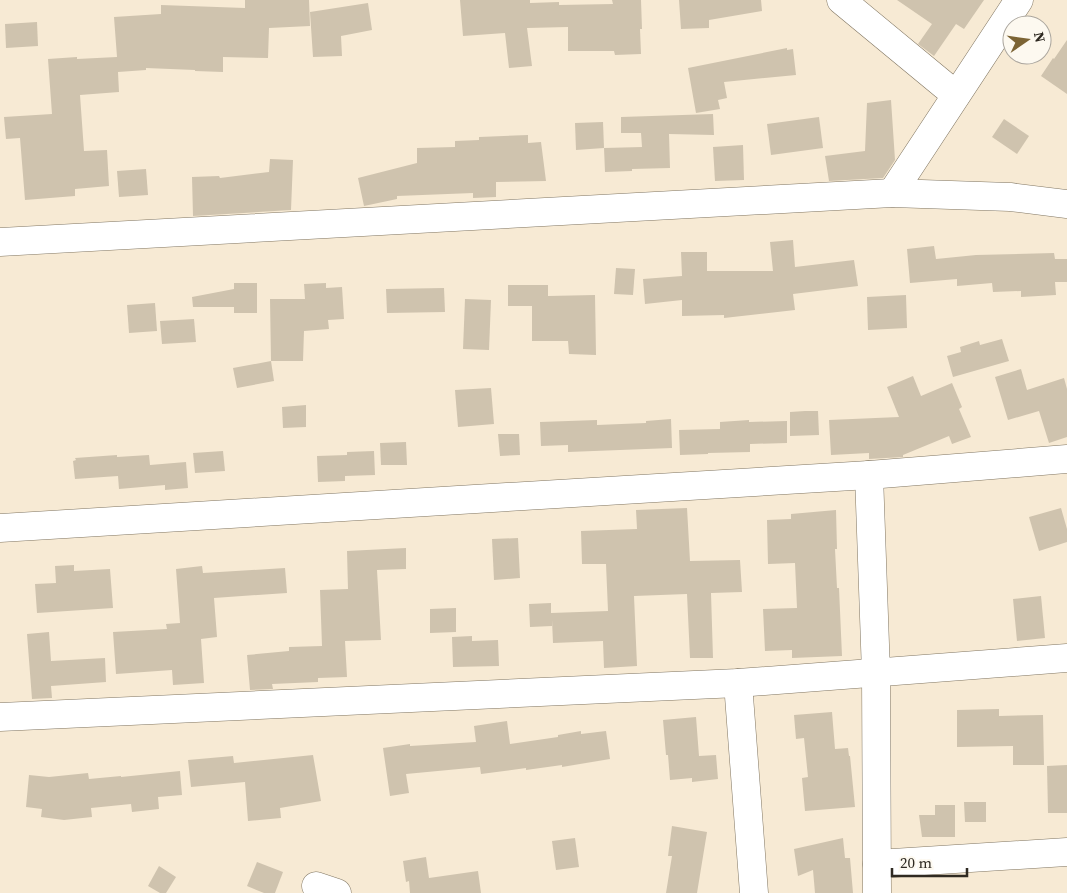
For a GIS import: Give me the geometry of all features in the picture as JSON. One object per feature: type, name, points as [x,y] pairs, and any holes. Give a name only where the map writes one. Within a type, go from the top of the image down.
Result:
[{"type":"street","points":[[841,0],[956,96]]},
{"type":"street","points":[[892,193],[1019,0]]},
{"type":"street","points":[[0,242],[892,193],[1010,197],[1067,204]]},
{"type":"street","points":[[0,528],[869,475],[1067,458]]},
{"type":"street","points":[[869,475],[876,673],[877,893]]},
{"type":"street","points":[[0,717],[738,682],[1067,658]]},
{"type":"street","points":[[738,682],[754,893]]},
{"type":"street","points":[[877,864],[1067,852]]},
{"type":"building","points":[[245,0],[309,0],[310,26],[269,28],[268,58],[223,57],[223,72],[146,68],[146,70],[118,72],[119,92],[80,95],[84,151],[107,150],[109,186],[75,189],[75,196],[25,200],[20,138],[6,139],[4,117],[52,114],[48,59],[117,57],[114,17],[161,14],[161,5],[245,8]]},
{"type":"building","points":[[460,0],[530,0],[530,3],[559,2],[559,5],[613,4],[612,0],[641,0],[641,54],[615,55],[614,51],[568,51],[568,27],[527,28],[532,66],[509,68],[505,33],[463,36]]},
{"type":"building","points":[[679,0],[761,0],[762,11],[709,20],[709,28],[681,29]]},
{"type":"building","points":[[897,0],[984,0],[964,29],[956,24],[934,56],[918,44],[932,24]]},
{"type":"building","points":[[368,3],[372,30],[341,36],[342,56],[313,57],[310,12]]},
{"type":"building","points":[[37,22],[38,46],[6,48],[5,24]]},
{"type":"building","points":[[1067,40],[1067,94],[1041,76],[1048,65],[1052,65],[1052,60]]},
{"type":"building","points":[[787,48],[787,50],[793,49],[796,75],[724,82],[727,98],[718,100],[720,109],[696,113],[688,68]]},
{"type":"building","points":[[891,100],[895,160],[883,178],[829,181],[825,156],[865,151],[867,103]]},
{"type":"building","points":[[713,114],[714,135],[669,134],[670,168],[605,172],[604,148],[642,147],[641,133],[621,133],[621,117]]},
{"type":"building","points":[[819,117],[823,148],[771,155],[767,124]]},
{"type":"building","points":[[1004,119],[1029,136],[1017,154],[992,137]]},
{"type":"building","points":[[603,122],[604,148],[576,150],[575,123]]},
{"type":"building","points":[[528,135],[528,143],[541,142],[546,181],[496,182],[496,197],[473,198],[473,193],[397,196],[397,199],[364,206],[358,178],[417,163],[417,148],[455,147],[455,141],[479,140],[479,137]]},
{"type":"building","points":[[743,145],[744,180],[715,181],[713,147]]},
{"type":"building","points":[[270,159],[293,160],[291,210],[193,216],[192,177],[219,176],[220,178],[269,172]]},
{"type":"building","points":[[146,169],[148,195],[119,197],[117,171]]},
{"type":"building","points":[[793,240],[795,267],[854,260],[858,286],[793,294],[795,310],[724,318],[724,315],[682,316],[682,300],[645,304],[643,279],[682,276],[681,252],[707,252],[707,271],[773,271],[770,242]]},
{"type":"building","points":[[934,246],[936,259],[976,255],[1054,253],[1055,259],[1067,259],[1067,282],[1055,282],[1056,295],[1021,297],[1021,291],[993,292],[992,283],[957,286],[957,279],[910,283],[907,249]]},
{"type":"building","points":[[616,268],[635,269],[633,295],[614,294]]},
{"type":"building","points":[[234,283],[257,283],[257,313],[234,313],[234,307],[193,307],[192,297],[234,289]]},
{"type":"building","points":[[326,283],[326,288],[342,287],[344,319],[328,320],[329,329],[304,331],[303,361],[271,361],[270,299],[305,299],[304,284]]},
{"type":"building","points":[[508,285],[548,285],[548,296],[595,295],[596,355],[569,354],[568,341],[532,341],[532,306],[508,306]]},
{"type":"building","points":[[444,288],[445,312],[387,313],[386,289]]},
{"type":"building","points":[[906,295],[907,328],[868,330],[867,297]]},
{"type":"building","points":[[465,299],[491,300],[489,350],[463,349]]},
{"type":"building","points":[[155,303],[157,331],[129,333],[127,305]]},
{"type":"building","points":[[194,319],[196,342],[162,344],[160,321]]},
{"type":"building","points":[[1002,339],[1009,361],[953,377],[947,356],[961,352],[960,347],[979,341],[980,345]]},
{"type":"building","points":[[271,361],[274,381],[237,388],[233,368]]},
{"type":"building","points":[[1021,369],[1027,390],[1064,378],[1067,389],[1067,437],[1049,443],[1039,411],[1008,420],[995,377]]},
{"type":"building","points":[[913,376],[921,396],[952,383],[962,407],[959,409],[971,437],[952,444],[949,436],[903,455],[903,457],[869,459],[869,453],[831,455],[829,420],[899,417],[887,387]]},
{"type":"building","points":[[491,388],[494,424],[458,427],[455,390]]},
{"type":"building","points":[[306,405],[306,427],[283,428],[282,407]]},
{"type":"building","points":[[818,411],[819,435],[790,436],[790,412]]},
{"type":"building","points":[[671,419],[672,448],[568,452],[568,445],[541,446],[540,422],[597,420],[597,425],[646,423],[646,421]]},
{"type":"building","points":[[749,420],[749,422],[787,421],[787,443],[750,444],[750,452],[680,455],[679,430],[720,429],[720,422]]},
{"type":"building","points":[[498,434],[519,434],[520,455],[500,456]]},
{"type":"building","points":[[406,442],[407,465],[381,465],[380,443]]},
{"type":"building","points":[[223,451],[225,471],[195,473],[193,453]]},
{"type":"building","points":[[374,451],[375,475],[345,476],[345,481],[318,482],[317,456],[347,455],[347,452]]},
{"type":"building","points":[[117,455],[117,457],[149,455],[150,465],[186,462],[188,488],[165,490],[165,485],[119,489],[118,476],[75,479],[73,461],[76,460],[75,458]]},
{"type":"building","points":[[687,508],[690,561],[740,560],[742,592],[711,593],[713,658],[690,658],[687,594],[634,596],[637,666],[604,668],[603,641],[553,643],[552,620],[552,626],[530,627],[529,604],[551,603],[551,613],[608,611],[606,564],[582,564],[581,531],[637,529],[636,510]]},
{"type":"building","points":[[1061,508],[1067,529],[1067,542],[1039,551],[1029,517]]},
{"type":"building","points":[[836,510],[837,549],[835,549],[842,656],[792,658],[792,650],[765,651],[763,609],[797,608],[795,563],[768,564],[767,520],[791,519],[791,514]]},
{"type":"building","points":[[518,538],[520,578],[494,580],[492,539]]},
{"type":"building","points":[[406,548],[406,569],[377,570],[381,640],[345,641],[347,677],[318,678],[318,682],[272,684],[273,689],[250,690],[247,655],[289,651],[289,647],[322,646],[320,590],[348,589],[347,551]]},
{"type":"building","points":[[74,565],[74,571],[110,569],[113,608],[37,613],[35,584],[56,583],[55,566]]},
{"type":"building","points":[[202,566],[203,573],[285,568],[287,593],[214,598],[217,637],[201,639],[204,683],[173,685],[172,670],[116,674],[113,632],[167,629],[166,624],[180,623],[176,569]]},
{"type":"building","points":[[1041,596],[1045,638],[1017,641],[1013,599]]},
{"type":"building","points":[[456,608],[456,632],[430,633],[430,609]]},
{"type":"building","points":[[49,632],[51,661],[105,658],[106,682],[51,686],[52,698],[32,699],[27,634]]},
{"type":"building","points":[[472,636],[472,641],[498,640],[499,666],[453,667],[452,637]]},
{"type":"building","points":[[999,709],[999,716],[1043,715],[1044,765],[1013,765],[1013,746],[957,747],[957,710]]},
{"type":"building","points":[[832,712],[835,749],[848,748],[850,756],[855,807],[805,811],[802,778],[808,777],[804,738],[796,739],[794,715]]},
{"type":"building","points":[[696,717],[699,756],[716,755],[718,779],[692,782],[692,778],[670,780],[663,720]]},
{"type":"building","points":[[507,721],[510,744],[558,737],[558,735],[581,731],[581,734],[606,731],[610,759],[562,767],[562,765],[526,770],[526,768],[481,774],[480,767],[406,774],[409,793],[390,796],[383,748],[410,744],[410,746],[476,742],[474,726]]},
{"type":"building","points":[[313,755],[321,801],[280,808],[281,818],[248,821],[245,782],[191,787],[188,760],[233,756],[234,763]]},
{"type":"building","points":[[1067,765],[1067,813],[1048,813],[1047,766]]},
{"type":"building","points":[[180,771],[182,795],[158,797],[159,809],[132,812],[131,804],[91,808],[92,817],[64,820],[41,817],[42,809],[26,807],[29,775],[49,777],[88,773],[89,779]]},
{"type":"building","points":[[964,802],[986,802],[986,822],[965,822]]},
{"type":"building","points":[[935,805],[955,805],[955,837],[922,837],[919,815],[935,815]]},
{"type":"building","points":[[672,826],[707,832],[697,893],[666,893],[672,856],[668,856]]},
{"type":"building","points":[[575,838],[579,867],[556,870],[552,841]]},
{"type":"building","points":[[843,838],[845,858],[850,858],[853,893],[815,893],[813,870],[798,876],[794,849]]},
{"type":"building","points":[[426,857],[429,878],[478,871],[481,893],[410,893],[409,881],[406,882],[403,861]]},
{"type":"building","points":[[257,862],[283,872],[275,893],[264,893],[247,886]]},
{"type":"building","points":[[159,866],[176,877],[166,893],[160,893],[148,886]]}]
